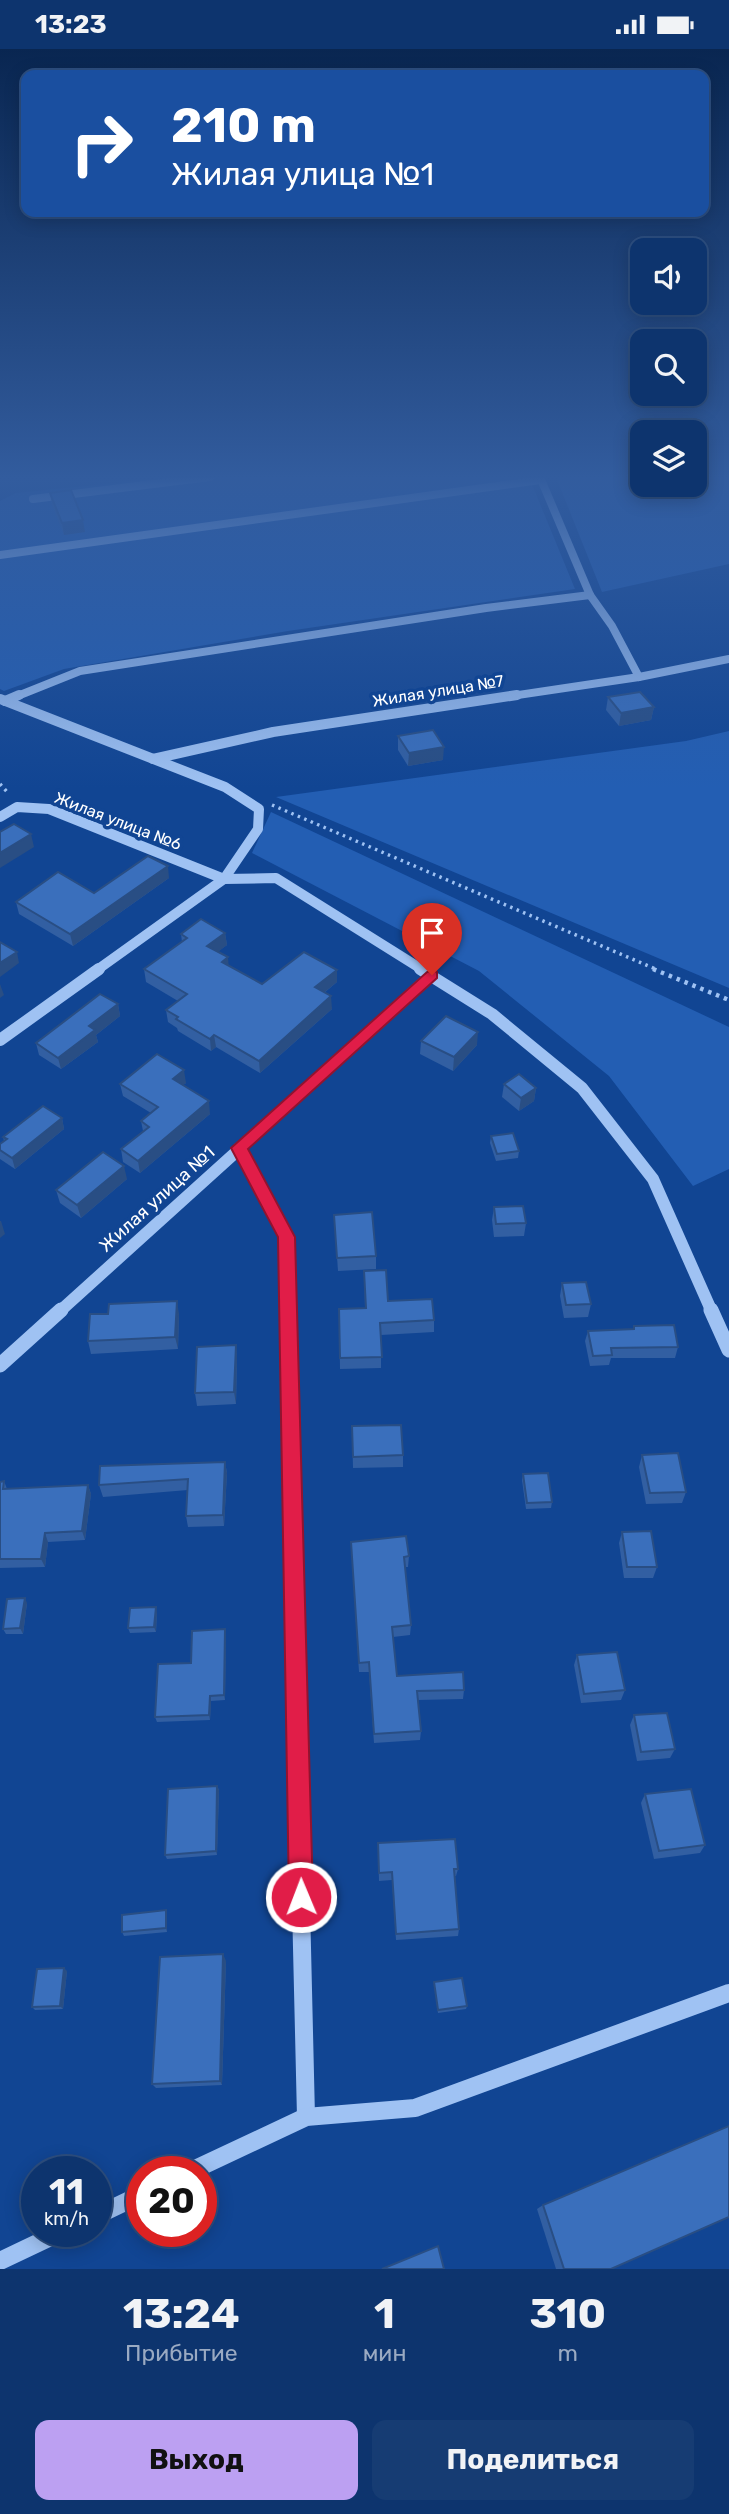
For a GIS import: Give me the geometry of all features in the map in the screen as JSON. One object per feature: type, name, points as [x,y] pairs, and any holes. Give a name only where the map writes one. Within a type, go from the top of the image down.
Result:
[{"type":"lane","points":[[584,581],[639,677]]},
{"type":"lane","points":[[2,700],[80,671],[486,608],[590,595]]},
{"type":"lane","name":"Жилая улица №7","points":[[153,759],[273,732],[639,677],[729,659]]},
{"type":"lane","points":[[0,1040],[224,879],[258,829],[259,809],[225,787],[2,700]]},
{"type":"lane","name":"Жилая улица №6","points":[[0,817],[17,807],[49,809],[224,879]]},
{"type":"lane","points":[[224,879],[276,878],[492,1014],[582,1088],[653,1179],[729,1350]]},
{"type":"lane","name":"Жилая улица №1","points":[[0,1365],[432,975]]},
{"type":"lane","points":[[239,1148],[286,1237],[306,2117]]},
{"type":"lane","points":[[217,2159],[306,2117],[415,2108],[729,1993]]},
{"type":"lane","points":[[0,2261],[29,2247]]},
{"type":"path","points":[[240,797],[282,807],[479,896],[729,1000]]},
{"type":"shaded area","points":[[0,581],[572,581],[575,589],[288,631],[64,669],[4,691],[0,689]]},
{"type":"shaded area","points":[[597,581],[654,581],[602,592]]},
{"type":"shaded area","points":[[729,731],[729,988],[276,797],[686,741]]},
{"type":"shaded area","points":[[271,812],[729,1027],[729,1169],[693,1186],[609,1076],[479,971],[252,853]]},
{"type":"building","points":[[640,692],[654,707],[621,713],[608,697]]},
{"type":"building","points":[[433,730],[444,747],[409,753],[398,736]]},
{"type":"building","points":[[14,824],[31,834],[0,853],[0,832]]},
{"type":"building","points":[[148,856],[168,866],[70,934],[16,902],[58,872],[94,893]]},
{"type":"building","points":[[201,919],[225,933],[207,946],[228,957],[222,962],[262,984],[304,952],[337,970],[315,987],[331,996],[259,1061],[214,1035],[210,1039],[176,1019],[178,1017],[166,1010],[187,994],[144,969],[187,938],[181,934]]},
{"type":"building","points":[[0,942],[17,952],[0,963]]},
{"type":"building","points":[[100,994],[118,1004],[89,1026],[95,1030],[58,1058],[36,1043]]},
{"type":"building","points":[[446,1016],[478,1032],[454,1057],[421,1041]]},
{"type":"building","points":[[157,1054],[184,1070],[173,1079],[209,1101],[138,1161],[121,1149],[149,1127],[141,1121],[158,1107],[120,1084]]},
{"type":"building","points":[[519,1074],[536,1088],[521,1098],[504,1084]]},
{"type":"building","points":[[43,1106],[62,1118],[12,1158],[0,1150],[0,1144],[7,1139],[3,1137]]},
{"type":"building","points":[[513,1133],[519,1151],[497,1154],[491,1136]]},
{"type":"building","points":[[103,1152],[124,1166],[77,1205],[56,1190]]},
{"type":"building","points":[[523,1206],[526,1223],[496,1224],[494,1207]]},
{"type":"building","points":[[372,1212],[376,1256],[337,1258],[334,1215]]},
{"type":"building","points":[[386,1270],[388,1301],[432,1299],[434,1320],[380,1323],[382,1357],[340,1358],[339,1309],[366,1308],[364,1271]]},
{"type":"building","points":[[586,1282],[591,1304],[566,1305],[562,1283]]},
{"type":"building","points":[[177,1301],[175,1337],[88,1341],[90,1314],[108,1314],[109,1304]]},
{"type":"building","points":[[674,1325],[678,1347],[611,1348],[612,1355],[593,1356],[588,1331]]},
{"type":"building","points":[[236,1345],[234,1392],[195,1393],[197,1347]]},
{"type":"building","points":[[401,1425],[403,1455],[353,1457],[352,1426]]},
{"type":"building","points":[[678,1453],[686,1492],[650,1493],[642,1455]]},
{"type":"building","points":[[225,1462],[223,1515],[186,1516],[188,1479],[99,1485],[100,1466]]},
{"type":"building","points":[[548,1473],[552,1502],[527,1503],[523,1474]]},
{"type":"building","points":[[4,1481],[3,1489],[88,1485],[82,1531],[45,1533],[41,1559],[0,1559],[0,1482]]},
{"type":"building","points":[[651,1531],[657,1567],[627,1567],[622,1532]]},
{"type":"building","points":[[406,1536],[409,1556],[404,1557],[411,1625],[392,1627],[397,1676],[463,1672],[464,1690],[417,1691],[421,1731],[374,1734],[369,1662],[359,1663],[351,1542]]},
{"type":"building","points":[[25,1598],[20,1628],[3,1629],[7,1599]]},
{"type":"building","points":[[156,1607],[154,1627],[128,1628],[130,1608]]},
{"type":"building","points":[[225,1629],[224,1695],[210,1696],[209,1715],[155,1717],[158,1664],[191,1663],[192,1631]]},
{"type":"building","points":[[617,1652],[625,1690],[584,1694],[577,1655]]},
{"type":"building","points":[[667,1713],[675,1749],[641,1752],[634,1715]]},
{"type":"building","points":[[217,1786],[216,1851],[165,1855],[168,1789]]},
{"type":"building","points":[[691,1789],[705,1845],[659,1851],[645,1794]]},
{"type":"building","points":[[455,1839],[458,1869],[454,1869],[459,1929],[396,1934],[392,1872],[379,1873],[378,1843]]},
{"type":"building","points":[[166,1910],[166,1928],[122,1932],[122,1915]]},
{"type":"building","points":[[223,1954],[220,2081],[152,2084],[160,1957]]},
{"type":"building","points":[[64,1968],[60,2006],[32,2007],[37,1969]]},
{"type":"building","points":[[462,1978],[467,2006],[438,2010],[434,1982]]},
{"type":"building","points":[[729,2126],[729,2217],[611,2269],[564,2269],[543,2205]]},
{"type":"building","points":[[438,2246],[444,2269],[382,2269]]},
{"type":"route","points":[[301,1897],[286,1237],[239,1148],[432,975]]}]
